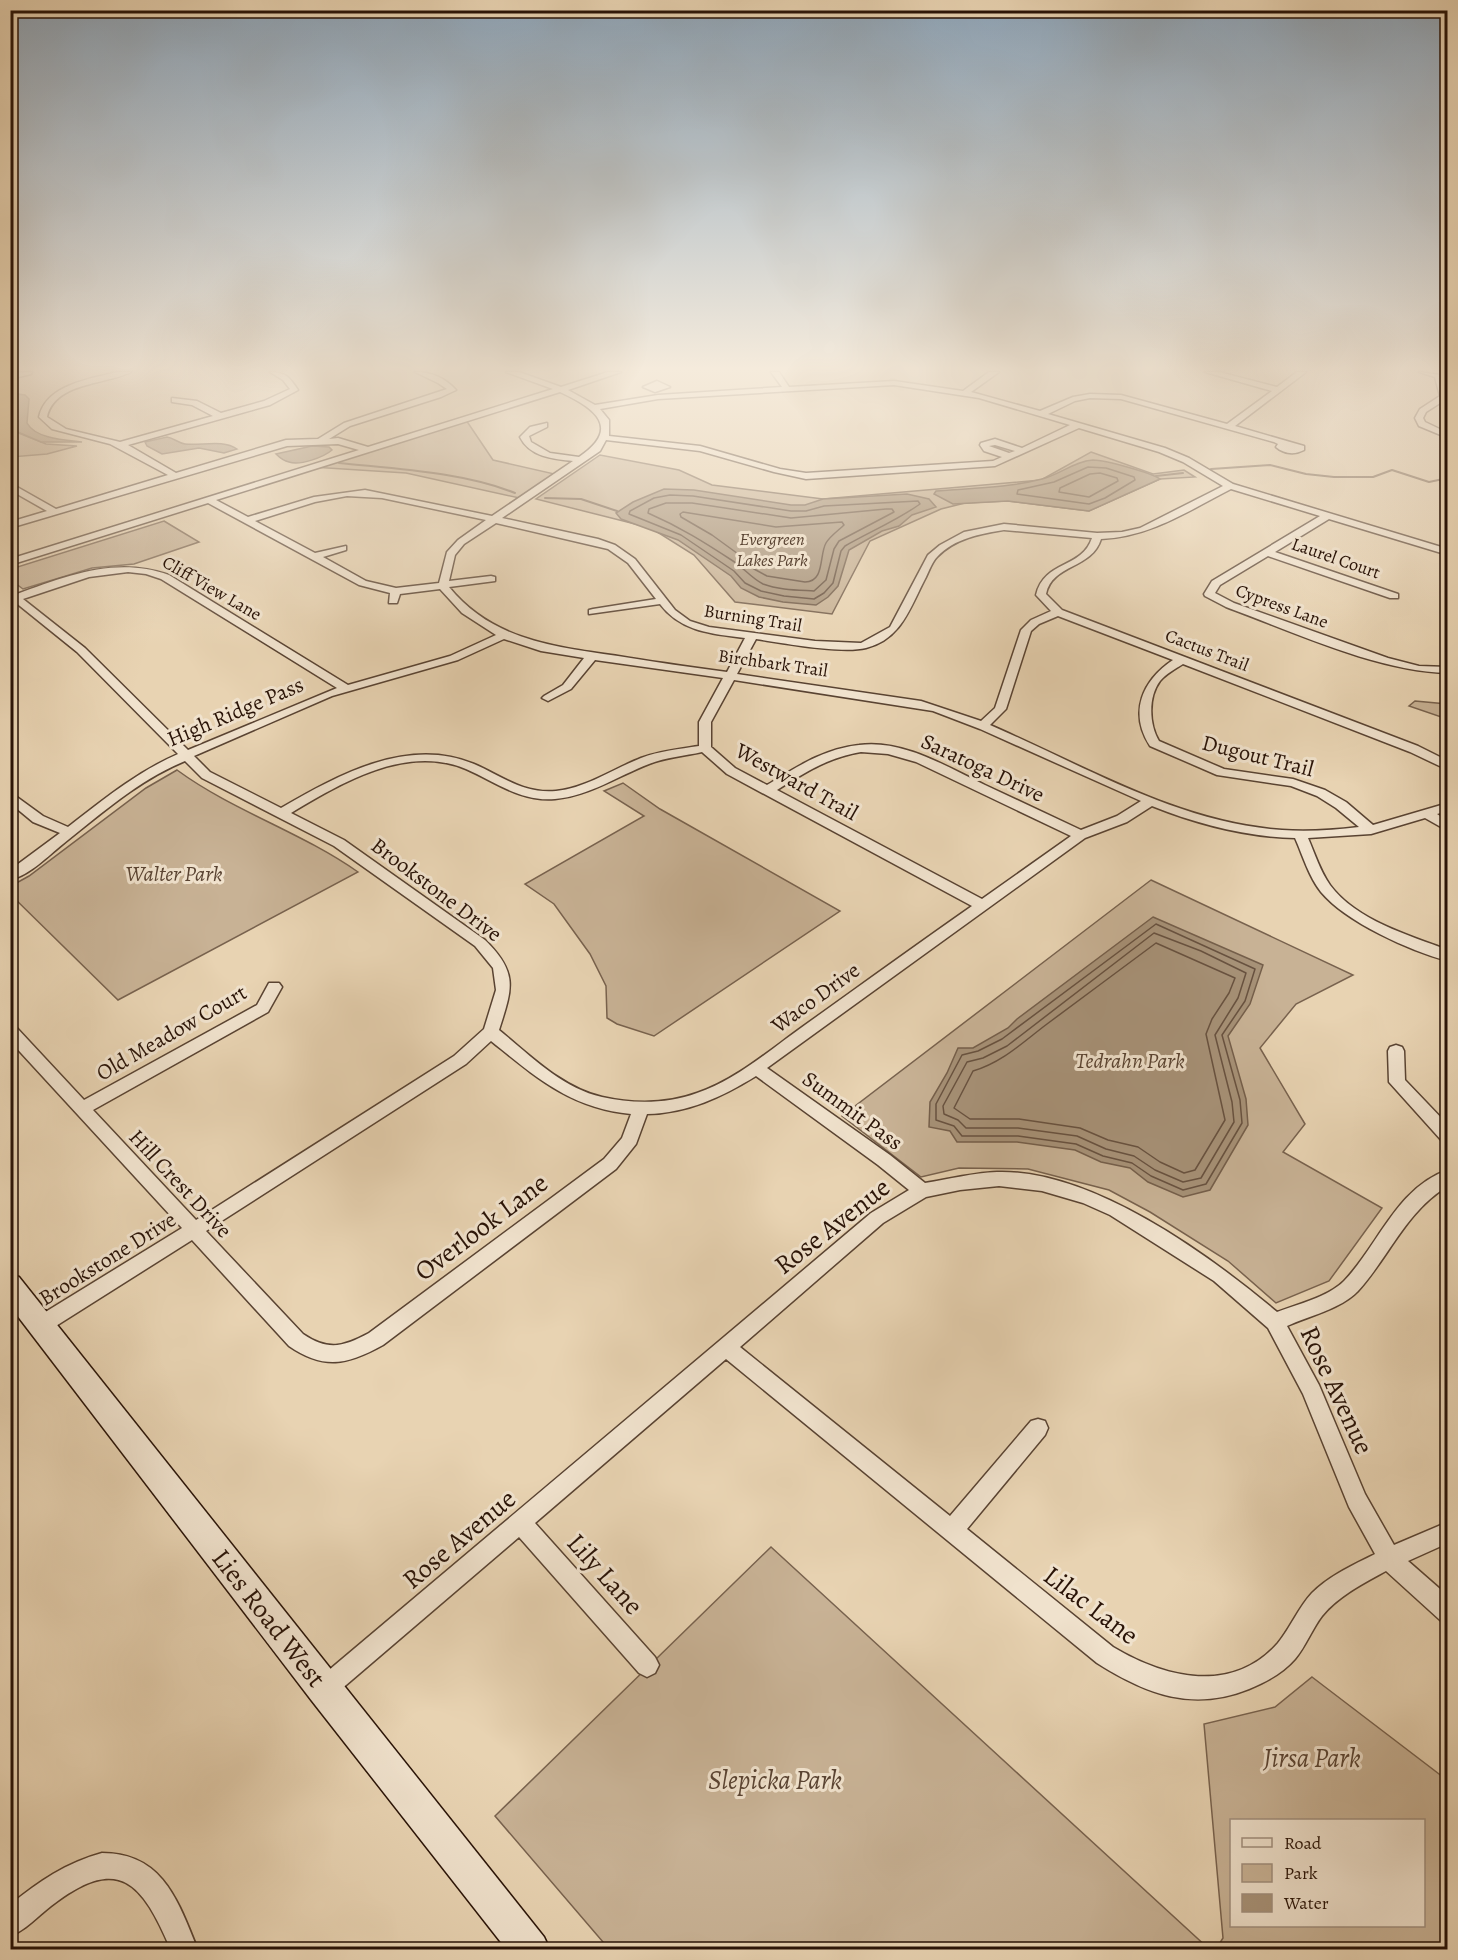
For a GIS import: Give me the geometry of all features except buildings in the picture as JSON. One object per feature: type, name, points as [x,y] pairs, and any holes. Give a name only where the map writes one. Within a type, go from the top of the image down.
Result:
[{"type":"street","points":[[152,463],[175,476]]},
{"type":"street","points":[[10,525],[216,463]]},
{"type":"street","points":[[10,562],[326,463]]},
{"type":"street","points":[[442,585],[453,550],[576,463]]},
{"type":"street","points":[[751,463],[776,472],[806,476],[987,463]]},
{"type":"street","points":[[1189,463],[1230,486],[1326,517],[1448,552]]},
{"type":"street","points":[[10,486],[55,512]]},
{"type":"street","name":"Burning Trail","points":[[247,520],[319,497],[359,492],[382,495],[598,542],[617,549],[631,558],[662,601],[677,618],[686,623],[708,630],[851,647],[872,644],[896,626],[931,557],[958,538],[980,530],[1004,527],[1097,536],[1122,535],[1143,530],[1230,486]]},
{"type":"street","points":[[209,500],[363,583],[394,596],[442,585],[491,579]]},
{"type":"street","name":"Cypress Lane","points":[[1326,517],[1216,583],[1209,594],[1230,605],[1385,661],[1419,669],[1448,670]]},
{"type":"street","points":[[982,726],[1000,709],[1026,630],[1035,622],[1058,612],[1041,595],[1042,584],[1050,576],[1090,554],[1095,548],[1097,536]]},
{"type":"street","points":[[314,557],[343,548]]},
{"type":"street","name":"Laurel Court","points":[[1267,552],[1394,596]]},
{"type":"street","name":"Cliff View Lane","points":[[12,597],[96,573],[129,569],[152,571],[345,688]]},
{"type":"street","name":"Birchbark Trail","points":[[442,585],[458,606],[502,636],[540,648],[908,701],[953,713],[1149,802],[1216,824],[1254,831],[1300,835],[1371,830],[1448,807]]},
{"type":"street","name":"Brookstone Drive","points":[[12,597],[81,650],[214,781],[346,847],[480,943],[500,968],[504,990],[491,1032],[460,1060],[41,1324]]},
{"type":"street","points":[[593,612],[662,601]]},
{"type":"street","name":"Cactus Trail","points":[[1058,612],[1414,749],[1448,766]]},
{"type":"street","name":"High Ridge Pass","points":[[10,876],[142,777],[186,755],[345,688],[454,658],[502,636]]},
{"type":"street","name":"Westward Trail","points":[[752,636],[705,723],[705,748],[723,766],[982,905]]},
{"type":"street","points":[[548,698],[567,687],[592,656]]},
{"type":"street","name":"Dugout Trail","points":[[1182,659],[1159,676],[1152,685],[1146,719],[1149,736],[1154,743],[1221,772],[1293,783],[1321,793],[1341,805],[1371,830]]},
{"type":"street","points":[[281,814],[366,771],[403,760],[450,760],[475,769],[504,786],[541,795],[587,788],[649,759],[705,748]]},
{"type":"street","name":"Saratoga Drive","points":[[768,790],[818,760],[835,753],[861,748],[889,750],[920,759],[1080,835]]},
{"type":"street","points":[[10,796],[33,816],[70,832]]},
{"type":"street","name":"Waco Drive","points":[[491,1032],[568,1090],[595,1102],[640,1108],[682,1104],[704,1097],[756,1068],[1080,835],[1122,819],[1149,802]]},
{"type":"street","points":[[1426,813],[1448,827]]},
{"type":"street","points":[[1300,835],[1322,883],[1340,903],[1370,921],[1448,956]]},
{"type":"street","name":"Old Meadow Court","points":[[82,1109],[263,1008],[274,987]]},
{"type":"street","name":"Hill Crest Drive","points":[[10,1032],[296,1340],[304,1347],[324,1355]]},
{"type":"street","points":[[1396,1051],[1397,1082],[1448,1136]]},
{"type":"street","name":"Summit Pass","points":[[756,1068],[884,1160],[922,1191]]},
{"type":"street","name":"Overlook Lane","points":[[324,1355],[338,1356],[376,1339],[610,1164],[626,1148],[637,1126],[640,1108]]},
{"type":"street","points":[[1275,1322],[1335,1297],[1350,1287],[1406,1211],[1430,1188],[1448,1177]]},
{"type":"street","name":"Rose Avenue","points":[[324,1689],[878,1218],[922,1191],[960,1183],[999,1179],[1042,1184],[1088,1198],[1116,1210],[1221,1276],[1275,1322],[1312,1391],[1358,1500],[1390,1560],[1448,1612]]},
{"type":"street","name":"Lies Road West","points":[[10,1285],[324,1689],[531,1950]]},
{"type":"street","name":"Lilac Lane","points":[[726,1347],[1105,1656],[1137,1674],[1198,1689],[1241,1681],[1263,1671],[1287,1650],[1323,1597],[1338,1586],[1448,1532]]},
{"type":"street","points":[[951,1531],[1038,1428]]},
{"type":"street","name":"Lily Lane","points":[[520,1522],[647,1665]]},
{"type":"street","points":[[10,1923],[54,1885],[77,1873],[116,1863],[142,1875],[157,1892],[185,1950]]},
{"type":"green space","points":[[324,463],[508,463],[559,475],[524,499],[406,473],[312,467]]},
{"type":"green space","name":"Evergreen Lakes Park","points":[[588,463],[645,463],[679,470],[712,485],[823,499],[1041,480],[1071,463],[1123,463],[1153,474],[1184,470],[1195,477],[1160,479],[1089,511],[1007,501],[965,503],[941,509],[870,541],[832,614],[735,602],[694,555],[651,528],[536,499]]},
{"type":"green space","points":[[164,521],[199,542],[134,564],[92,568],[23,589],[11,580],[11,569]]},
{"type":"green space","points":[[1415,701],[1447,704],[1447,719],[1409,706]]},
{"type":"green space","name":"Walter Park","points":[[177,770],[221,798],[314,845],[358,872],[118,1000],[11,895],[11,886],[29,876],[146,788]]},
{"type":"green space","points":[[623,783],[660,809],[840,911],[654,1036],[617,1024],[607,1018],[606,986],[590,954],[554,904],[525,884],[644,816],[604,791]]},
{"type":"green space","name":"Tedrahn Park","points":[[1151,880],[1353,975],[1296,1004],[1260,1048],[1305,1124],[1283,1152],[1382,1208],[1329,1281],[1276,1303],[1228,1261],[1150,1212],[1109,1190],[1028,1169],[959,1168],[921,1177],[842,1116]]},
{"type":"green space","name":"Slepicka Park","points":[[771,1547],[1209,1949],[609,1949],[495,1816]]},
{"type":"green space","name":"Jirsa Park","points":[[1312,1677],[1447,1780],[1447,1949],[1216,1949],[1223,1938],[1204,1724],[1275,1707]]},
{"type":"water","points":[[1079,463],[1113,463],[1148,473],[1160,479],[1089,511],[1008,501],[953,504],[934,494],[936,491],[1016,484],[1048,477]]},
{"type":"water","points":[[664,489],[694,490],[791,505],[805,505],[823,499],[907,494],[929,499],[936,507],[912,515],[899,526],[882,531],[849,550],[838,586],[816,605],[759,597],[741,588],[731,576],[678,540],[621,519],[616,513],[633,502]]},
{"type":"water","points":[[1153,917],[1263,965],[1250,1004],[1228,1036],[1246,1099],[1248,1125],[1210,1190],[1183,1197],[1148,1182],[1130,1168],[1101,1162],[1075,1150],[1017,1142],[957,1142],[950,1131],[929,1127],[930,1102],[958,1048],[973,1048],[1008,1028]]},
{"type":"waterway","points":[[343,463],[451,476],[515,493]]},
{"type":"waterway","points":[[1211,469],[1270,465],[1306,474],[1334,477],[1373,477],[1392,470],[1429,482],[1448,478]]},
{"type":"waterway","points":[[1156,476],[1183,473]]},
{"type":"waterway","points":[[545,498],[581,499],[617,511]]}]
